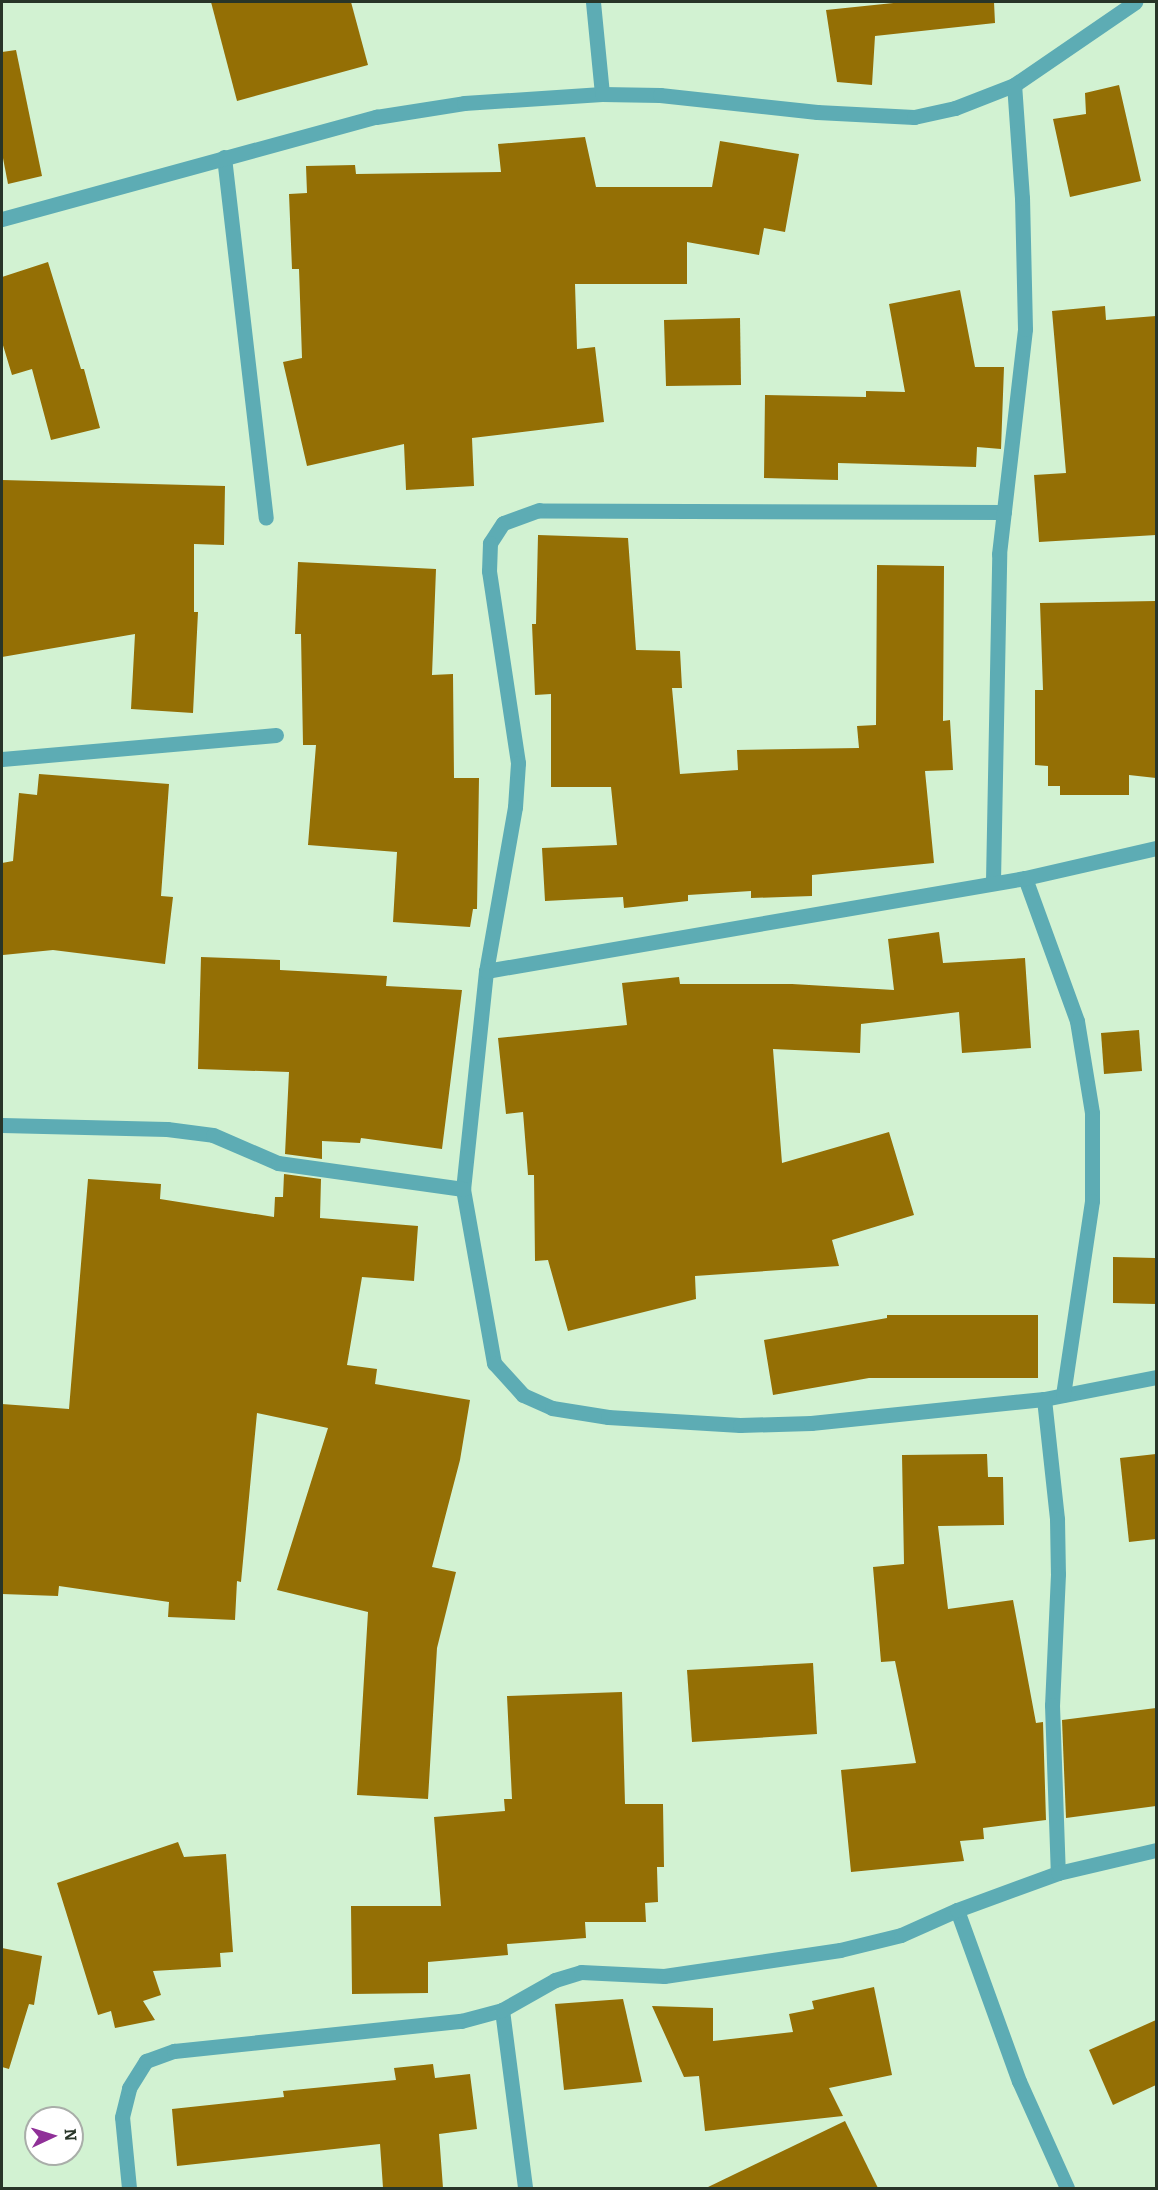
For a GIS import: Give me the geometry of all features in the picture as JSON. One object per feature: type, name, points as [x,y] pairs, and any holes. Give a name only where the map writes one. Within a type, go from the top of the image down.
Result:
[{"type":"street","points":[[592,2],[602,94]]},
{"type":"street","points":[[2,219],[376,117],[464,103],[602,94],[660,95],[817,112],[914,117],[955,108],[1014,85],[1135,2]]},
{"type":"street","points":[[993,881],[997,605],[1004,512],[1025,329],[1022,198],[1014,85]]},
{"type":"street","points":[[224,157],[267,518]]},
{"type":"street","points":[[1004,512],[539,510],[503,523],[490,543],[489,571],[518,763],[515,807],[486,971],[463,1189],[494,1363],[523,1395],[552,1408],[608,1417],[740,1425],[811,1423],[1044,1399],[1156,1377]]},
{"type":"street","points":[[2,759],[276,735]]},
{"type":"street","points":[[486,971],[993,881],[1025,878],[1156,848]]},
{"type":"street","points":[[1025,878],[1077,1021],[1092,1113],[1092,1202],[1063,1395]]},
{"type":"street","points":[[2,1125],[167,1129],[213,1136],[278,1163],[463,1189]]},
{"type":"street","points":[[1044,1399],[1057,1519],[1058,1574],[1052,1705],[1058,1873]]},
{"type":"street","points":[[129,2188],[122,2117],[129,2088],[146,2061],[174,2051],[461,2021],[502,2010],[555,1980],[581,1972],[664,1976],[840,1950],[901,1935],[957,1910],[1058,1873],[1156,1850]]},
{"type":"street","points":[[957,1910],[1019,2081],[1067,2188]]},
{"type":"street","points":[[502,2010],[525,2188]]},
{"type":"building","points":[[211,2],[351,2],[368,65],[237,101]]},
{"type":"building","points":[[903,2],[994,2],[995,23],[875,36],[872,85],[837,82],[826,10]]},
{"type":"building","points":[[16,50],[42,176],[8,184],[2,153],[2,52]]},
{"type":"building","points":[[1119,85],[1141,181],[1070,197],[1053,119],[1086,114],[1085,93]]},
{"type":"building","points":[[585,137],[596,187],[712,187],[720,141],[799,154],[785,232],[764,228],[759,255],[687,242],[687,284],[575,284],[577,349],[595,347],[604,422],[472,438],[474,486],[406,490],[404,444],[307,466],[283,362],[302,358],[299,269],[292,269],[289,194],[307,193],[306,166],[355,165],[356,174],[501,172],[498,144]]},
{"type":"building","points":[[48,262],[81,369],[84,369],[100,428],[51,440],[32,369],[12,375],[2,342],[2,277]]},
{"type":"building","points":[[960,290],[975,367],[1004,367],[1001,449],[977,447],[976,467],[838,463],[838,480],[764,478],[765,395],[866,397],[866,391],[905,392],[889,304]]},
{"type":"building","points":[[1105,306],[1106,320],[1156,316],[1156,535],[1039,542],[1034,475],[1066,473],[1052,311]]},
{"type":"building","points":[[740,318],[741,385],[666,386],[664,320]]},
{"type":"building","points":[[2,480],[225,486],[224,545],[194,544],[194,612],[198,612],[193,713],[131,709],[135,634],[2,657]]},
{"type":"building","points":[[538,535],[628,538],[636,650],[680,651],[682,688],[672,688],[680,774],[738,770],[737,750],[859,748],[857,726],[876,725],[877,565],[944,566],[943,721],[950,720],[953,770],[925,771],[934,863],[812,875],[812,896],[751,898],[751,891],[688,895],[688,901],[624,908],[623,897],[545,901],[542,848],[617,845],[611,787],[551,787],[551,694],[535,695],[532,624],[536,624]]},
{"type":"building","points":[[298,562],[436,569],[432,675],[453,674],[454,778],[479,778],[477,909],[473,909],[470,927],[393,922],[397,852],[308,845],[316,745],[303,745],[301,634],[295,634]]},
{"type":"building","points":[[1156,601],[1156,778],[1129,775],[1129,795],[1060,795],[1060,786],[1048,786],[1048,766],[1035,765],[1035,690],[1043,690],[1040,603]]},
{"type":"building","points":[[39,774],[169,784],[161,896],[173,897],[165,964],[53,950],[3,955],[2,863],[13,861],[19,793],[37,795]]},
{"type":"building","points":[[939,932],[943,963],[1025,958],[1031,1048],[962,1053],[959,1012],[861,1024],[860,1053],[773,1049],[782,1163],[889,1132],[914,1215],[832,1240],[839,1266],[695,1276],[696,1299],[568,1331],[548,1260],[535,1261],[534,1175],[528,1175],[523,1112],[506,1114],[498,1038],[627,1025],[622,983],[679,977],[680,984],[792,984],[894,990],[888,939]]},
{"type":"building","points":[[201,957],[280,960],[280,970],[387,976],[386,986],[462,990],[442,1149],[361,1138],[360,1143],[322,1141],[322,1159],[285,1154],[289,1072],[198,1069]]},
{"type":"building","points":[[1139,1030],[1142,1071],[1104,1074],[1101,1033]]},
{"type":"building","points":[[284,1174],[321,1179],[320,1218],[418,1226],[414,1281],[362,1277],[347,1365],[377,1369],[375,1384],[470,1400],[460,1460],[432,1567],[456,1572],[437,1648],[428,1799],[357,1795],[368,1612],[277,1590],[328,1428],[257,1413],[241,1582],[237,1581],[235,1620],[168,1617],[169,1602],[59,1586],[58,1596],[2,1594],[2,1404],[69,1409],[88,1179],[161,1184],[160,1199],[274,1217],[275,1197],[283,1197]]},
{"type":"building","points":[[1113,1257],[1155,1258],[1156,1304],[1113,1303]]},
{"type":"building","points":[[887,1315],[1038,1315],[1038,1378],[869,1378],[773,1395],[764,1340],[887,1318]]},
{"type":"building","points":[[987,1454],[988,1477],[1003,1477],[1004,1525],[938,1526],[948,1609],[1013,1600],[1036,1723],[1043,1722],[1046,1820],[983,1828],[984,1839],[960,1841],[964,1861],[851,1872],[841,1770],[916,1763],[895,1661],[881,1662],[873,1567],[904,1564],[902,1455]]},
{"type":"building","points":[[1156,1454],[1156,1539],[1129,1542],[1120,1458]]},
{"type":"building","points":[[813,1663],[817,1734],[692,1742],[687,1670]]},
{"type":"building","points":[[622,1692],[625,1804],[663,1804],[664,1867],[657,1867],[658,1902],[645,1903],[646,1922],[585,1922],[586,1938],[507,1944],[508,1955],[428,1962],[428,1993],[352,1994],[351,1906],[441,1906],[434,1817],[505,1811],[504,1799],[512,1799],[507,1696]]},
{"type":"building","points":[[1156,1708],[1156,1806],[1066,1818],[1062,1720]]},
{"type":"building","points":[[178,1842],[184,1857],[226,1854],[233,1952],[220,1953],[221,1967],[153,1971],[161,1995],[143,2001],[155,2020],[115,2028],[111,2011],[98,2015],[57,1883]]},
{"type":"building","points":[[2,1948],[42,1956],[34,2005],[29,2004],[9,2069],[2,2067]]},
{"type":"building","points":[[874,1987],[892,2075],[829,2088],[843,2116],[705,2131],[699,2076],[684,2077],[652,2006],[713,2008],[713,2041],[793,2032],[789,2014],[814,2009],[812,2001]]},
{"type":"building","points":[[623,1999],[642,2082],[564,2090],[555,2004]]},
{"type":"building","points":[[1156,2020],[1156,2085],[1113,2105],[1089,2050]]},
{"type":"building","points":[[433,2064],[435,2078],[470,2074],[477,2129],[439,2134],[443,2188],[383,2188],[380,2144],[177,2166],[172,2109],[284,2097],[283,2091],[396,2080],[394,2068]]},
{"type":"building","points":[[845,2121],[878,2188],[706,2188]]}]
